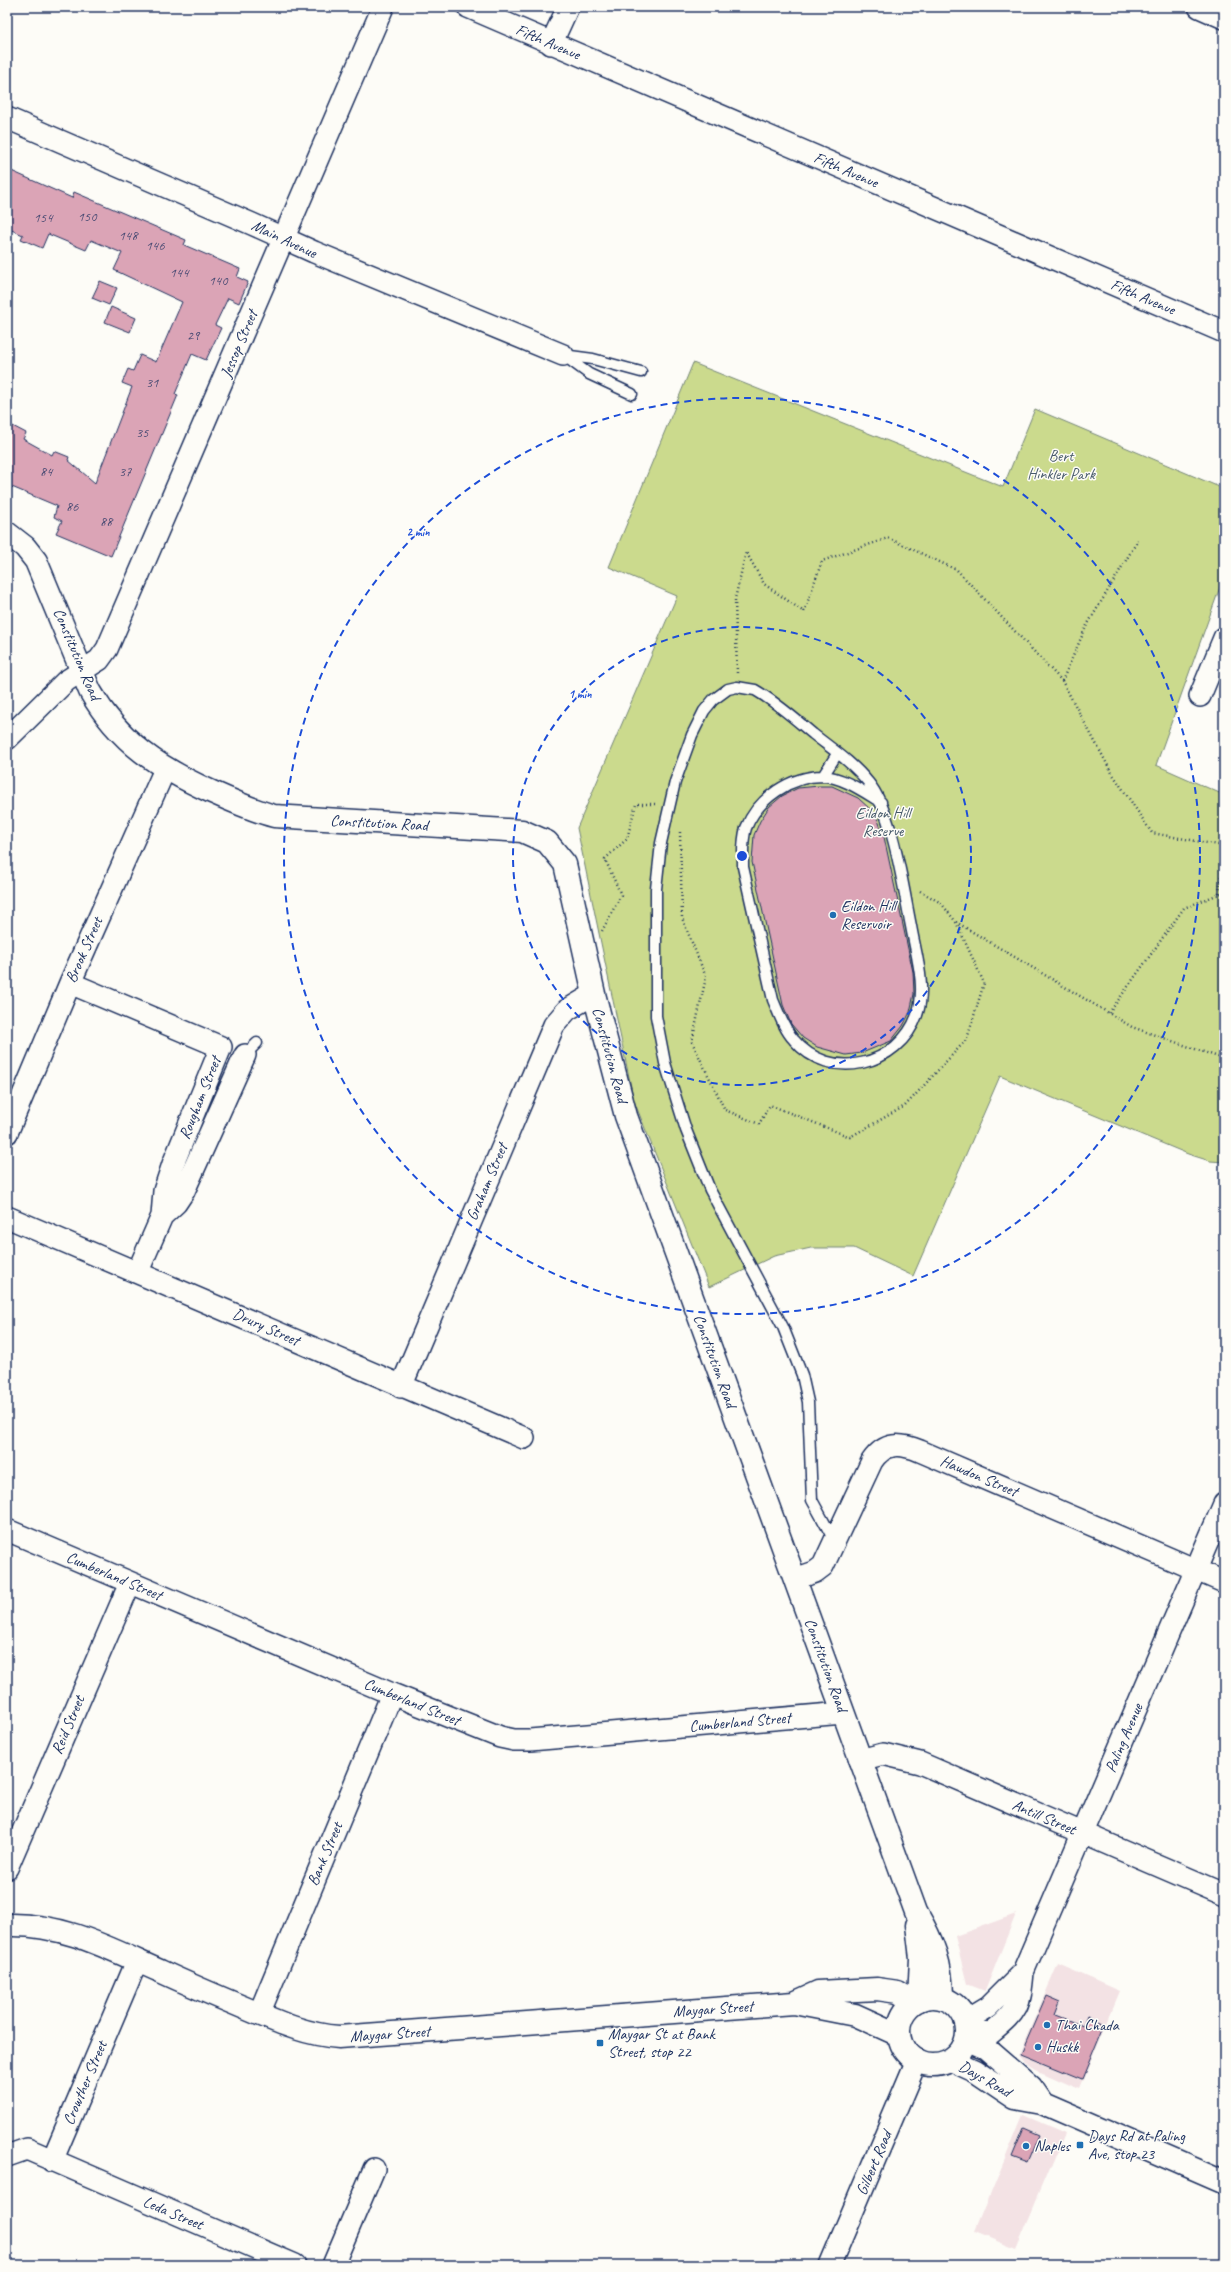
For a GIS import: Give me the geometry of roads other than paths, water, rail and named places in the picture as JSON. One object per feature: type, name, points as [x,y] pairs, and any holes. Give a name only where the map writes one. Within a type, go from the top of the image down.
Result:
[{"type":"street","name":"Jessop Street","points":[[7,739],[63,684],[102,658],[110,644],[383,7]]},
{"type":"street","name":"Fifth Avenue","points":[[468,7],[1224,332]]},
{"type":"street","points":[[552,44],[568,7]]},
{"type":"street","points":[[1199,7],[1224,18]]},
{"type":"street","name":"Main Avenue","points":[[7,118],[314,252],[563,355]]},
{"type":"street","name":"Constitution Road","points":[[7,533],[25,547],[36,561],[90,690],[107,717],[132,744],[165,768],[239,804],[274,816],[522,831],[539,837],[547,842],[565,864],[594,994],[629,1124],[916,1912],[932,1941],[937,1955],[942,1998]]},
{"type":"street","points":[[1200,696],[1222,651]]},
{"type":"street","name":"Brook Street","points":[[7,1132],[70,983],[165,768]]},
{"type":"street","name":"Rougham Street","points":[[70,983],[239,1046],[184,1191],[176,1203],[162,1216],[138,1271]]},
{"type":"street","name":"Graham Street","points":[[401,1386],[554,1025],[568,1010],[594,994]]},
{"type":"street","name":"Drury Street","points":[[7,1217],[138,1271],[524,1438]]},
{"type":"street","name":"Hawdon Street","points":[[795,1579],[822,1568],[876,1454],[889,1446],[903,1445],[1224,1582]]},
{"type":"street","name":"Paling Avenue","points":[[966,2030],[1022,1972],[1083,1834],[1224,1504]]},
{"type":"street","name":"Cumberland Street","points":[[7,1530],[392,1694],[484,1732],[514,1740],[844,1712]]},
{"type":"street","name":"Reid Street","points":[[7,1868],[130,1583]]},
{"type":"street","name":"Bank Street","points":[[259,2014],[392,1694]]},
{"type":"street","name":"Antill Street","points":[[860,1760],[883,1754],[906,1758],[1224,1894]]},
{"type":"street","name":"Constitution Road","points":[[916,1912],[921,1958],[916,2001]]},
{"type":"street","name":"Maygar Street","points":[[7,1925],[44,1926],[92,1940],[259,2014],[305,2032],[339,2037],[794,2003],[855,2015],[899,2035]]},
{"type":"street","name":"Crowther Street","points":[[52,2161],[137,1961]]},
{"type":"street","name":"Maygar Street","points":[[794,2003],[818,1992],[870,1988],[898,1992],[916,2001]]},
{"type":"street","points":[[934,1997],[942,1998],[952,2003],[960,2011],[966,2030],[958,2054],[951,2060],[934,2065],[917,2060],[908,2054],[902,2045],[899,2035],[902,2017],[916,2001],[934,1997]]},
{"type":"street","name":"Days Road","points":[[966,2030],[1031,2087],[1042,2102]]},
{"type":"street","name":"Gilbert Road","points":[[830,2265],[917,2060]]},
{"type":"street","name":"Days Road","points":[[951,2060],[975,2071],[1015,2098],[1042,2102],[1224,2182]]},
{"type":"street","points":[[7,2156],[27,2150],[52,2161]]},
{"type":"street","name":"Leda Street","points":[[52,2161],[295,2265]]},
{"type":"street","points":[[333,2265],[374,2169]]},
{"type":"lane","name":"Main Avenue","points":[[563,355],[593,359],[641,372]]},
{"type":"lane","name":"Main Avenue","points":[[563,355],[589,374],[632,394]]},
{"type":"lane","points":[[835,1542],[812,1500],[808,1402],[802,1375],[783,1327],[710,1190],[686,1130],[665,1063],[656,1016],[656,889],[661,843],[669,804],[692,735],[704,711],[722,693],[737,687],[755,690],[837,754],[869,782],[881,802],[898,859],[922,984],[917,1016],[898,1046],[882,1057],[848,1064],[827,1061],[810,1053],[795,1041],[779,1014],[773,1000],[745,874],[743,847],[746,828],[757,810],[769,797],[784,785],[823,776],[853,785],[881,802]]},
{"type":"lane","points":[[823,776],[837,754]]},
{"type":"place","name":"Eildon Hill Reservoir","points":[[833,915]]},
{"type":"place","name":"Thai Chada","points":[[1047,2025]]},
{"type":"place","name":"Maygar St at Bank Street, stop 22","points":[[600,2043]]},
{"type":"place","name":"Huskk","points":[[1038,2047]]},
{"type":"place","name":"Days Rd at Paling Ave, stop 23","points":[[1080,2145]]},
{"type":"place","name":"Naples","points":[[1026,2146]]},
{"type":"park label","name":"Bert Hinkler Park","points":[[1061,465]]},
{"type":"park label","name":"Eildon Hill Reserve","points":[[883,822]]}]
